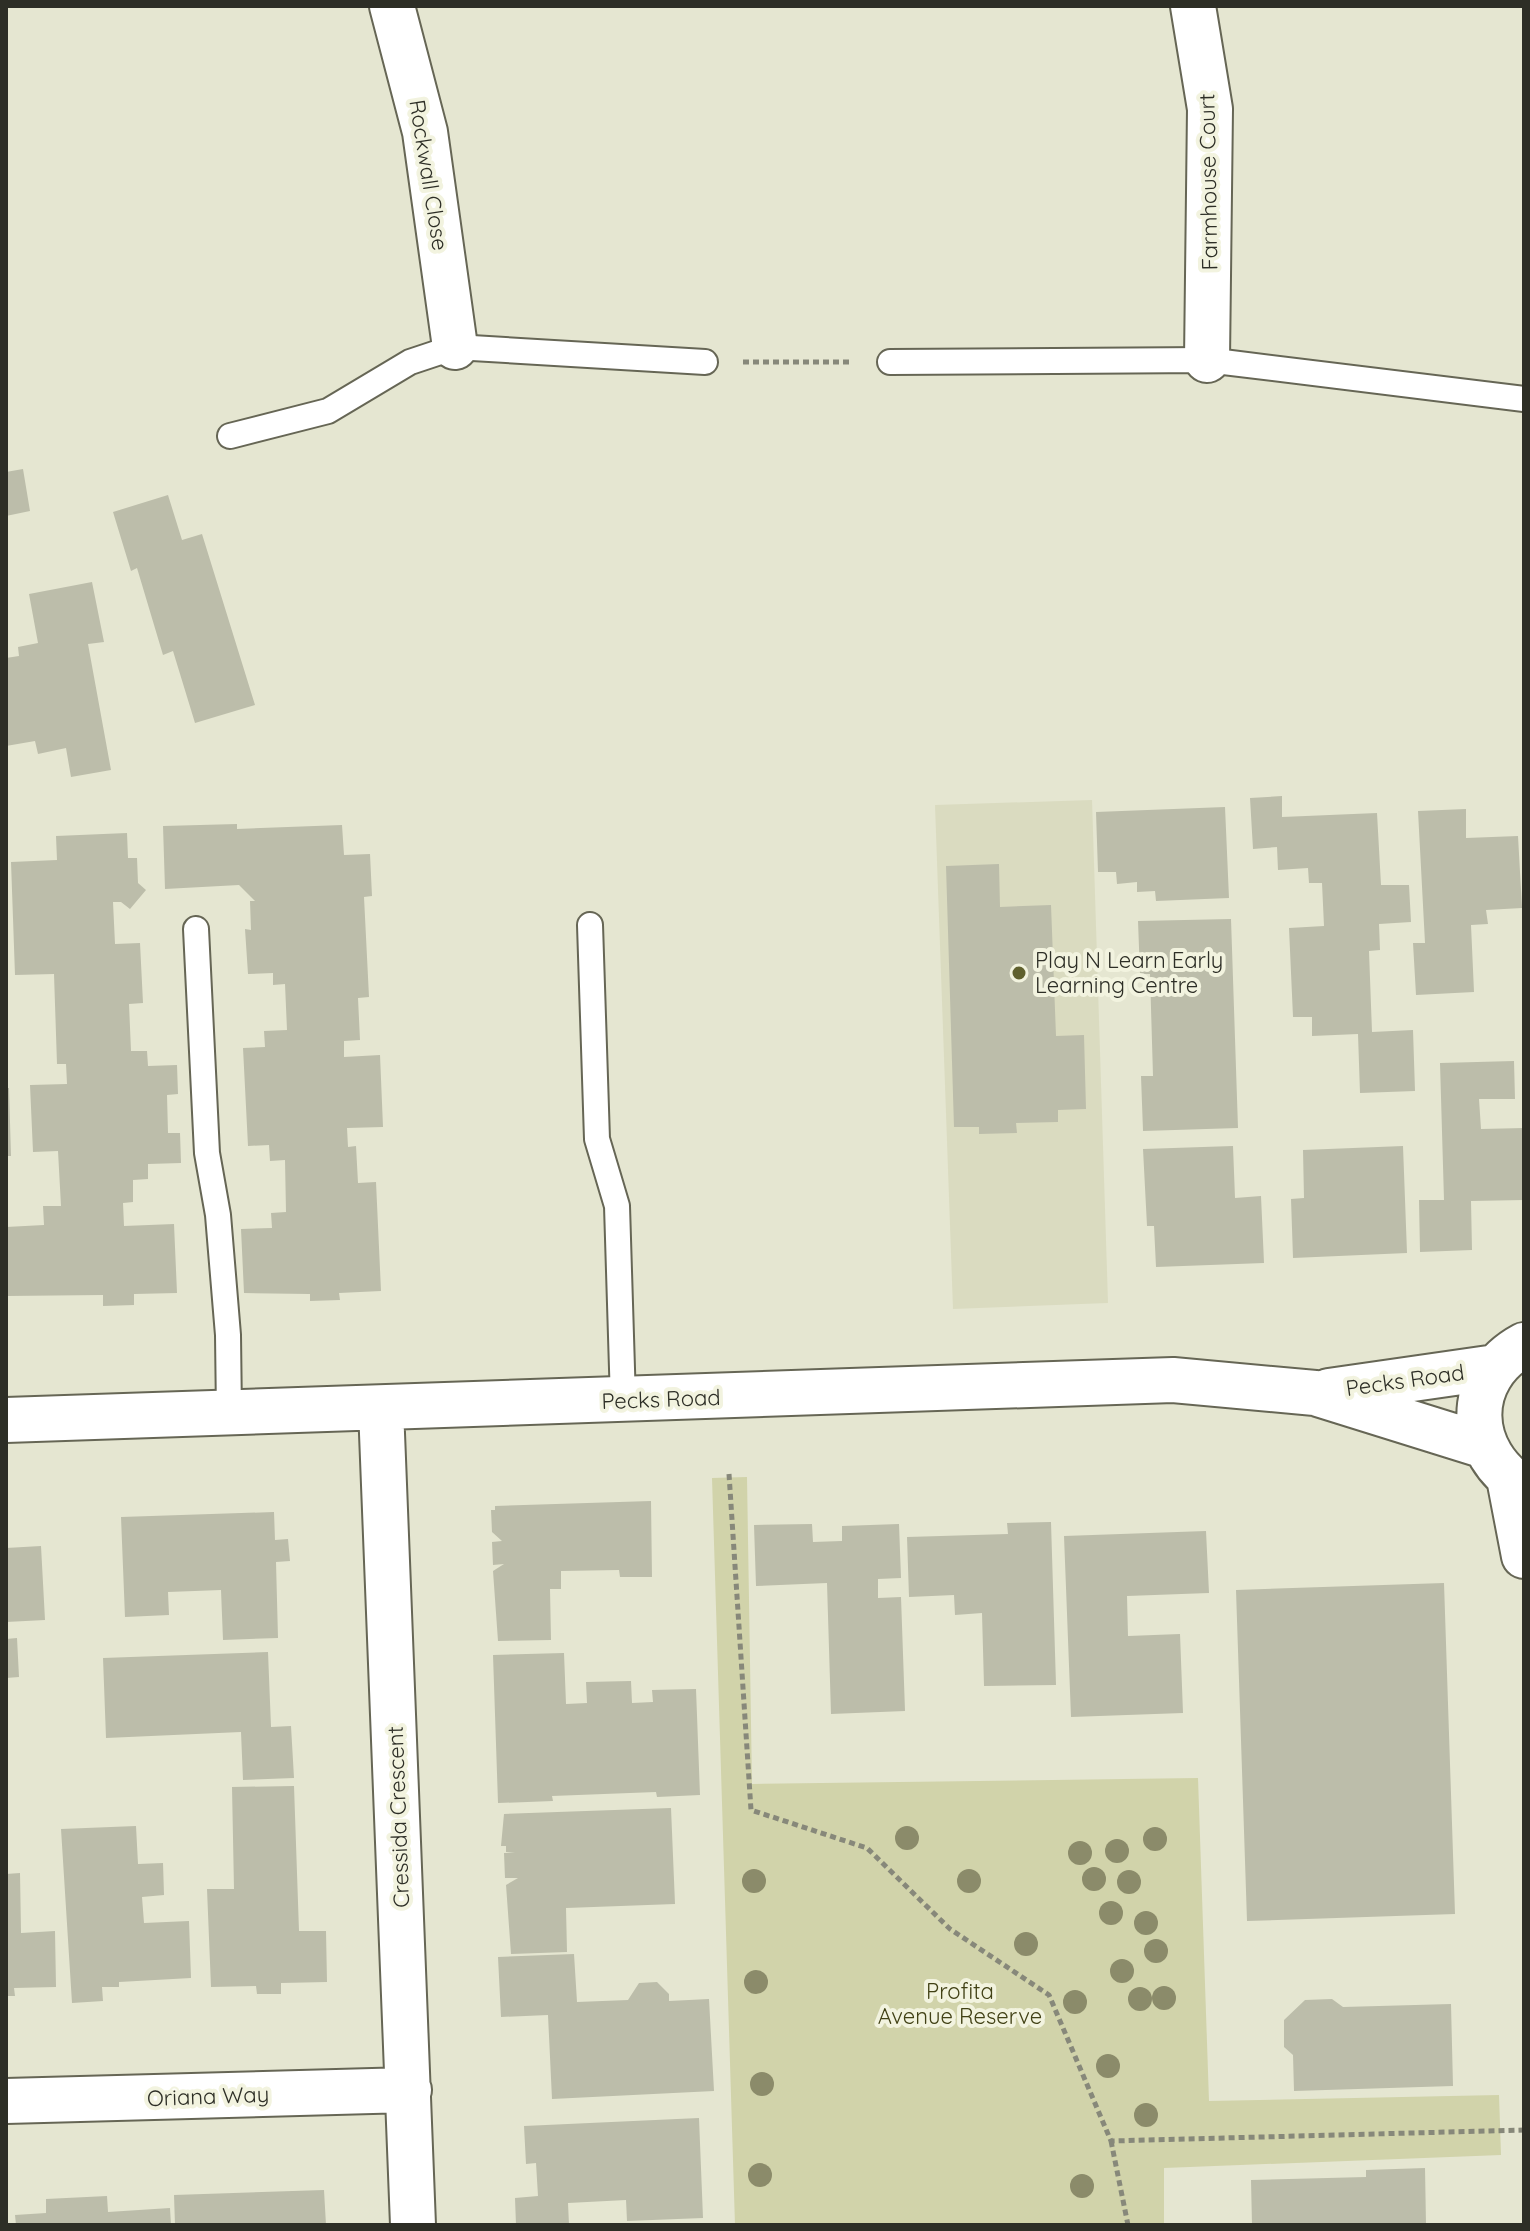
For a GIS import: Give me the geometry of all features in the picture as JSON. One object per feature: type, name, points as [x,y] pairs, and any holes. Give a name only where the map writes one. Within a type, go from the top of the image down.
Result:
[{"type":"street","name":"Rockwall Close","points":[[392,6],[425,132],[455,347]]},
{"type":"street","name":"Farmhouse Court","points":[[1193,6],[1210,109],[1207,360]]},
{"type":"street","name":"Pecks Road","points":[[6,1420],[1173,1380],[1315,1393],[1510,1356]]},
{"type":"street","points":[[1510,1356],[1483,1391],[1478,1419],[1506,1471],[1524,1556]]},
{"type":"street","name":"Pecks Road","points":[[1315,1393],[1506,1471]]},
{"type":"street","name":"Cressida Crescent","points":[[381,1408],[413,2225]]},
{"type":"street","name":"Oriana Way","points":[[6,2101],[409,2090]]},
{"type":"lane","points":[[230,436],[328,411],[410,362],[455,347],[705,362]]},
{"type":"lane","points":[[890,362],[1207,360],[1524,399]]},
{"type":"lane","points":[[590,925],[597,1139],[617,1206],[623,1401]]},
{"type":"lane","points":[[196,929],[207,1153],[218,1215],[228,1335],[229,1414]]},
{"type":"path","points":[[705,362],[890,362]]},
{"type":"path","points":[[729,1474],[751,1810],[867,1848],[950,1929],[1049,1995],[1111,2141],[1128,2225]]},
{"type":"path","points":[[1111,2141],[1524,2130]]},
{"type":"shaded area","name":"Play N Learn Early Learning Centre","points":[[1092,800],[1108,1303],[953,1309],[935,805]]},
{"type":"green space","name":"Profita Avenue Reserve","points":[[747,1477],[752,1784],[1198,1778],[1209,2101],[1499,2095],[1501,2155],[1164,2168],[1164,2225],[735,2225],[712,1478]]},
{"type":"building","points":[[23,469],[30,511],[6,516],[6,472]]},
{"type":"building","points":[[168,495],[182,540],[202,534],[255,705],[195,723],[173,651],[163,655],[137,568],[131,571],[113,512]]},
{"type":"building","points":[[92,582],[104,642],[88,644],[111,770],[71,777],[66,748],[38,754],[35,741],[6,746],[6,658],[19,656],[18,647],[38,643],[29,594]]},
{"type":"building","points":[[1282,796],[1282,817],[1377,813],[1381,885],[1409,885],[1411,922],[1379,924],[1380,950],[1369,951],[1372,1032],[1413,1030],[1415,1091],[1360,1093],[1358,1034],[1312,1036],[1312,1017],[1293,1017],[1289,928],[1324,926],[1322,883],[1309,883],[1308,868],[1278,870],[1277,847],[1253,849],[1250,798]]},
{"type":"building","points":[[1225,807],[1229,898],[1156,901],[1155,891],[1137,892],[1137,882],[1117,884],[1116,872],[1098,872],[1096,812]]},
{"type":"building","points":[[1466,809],[1466,838],[1518,836],[1522,908],[1486,910],[1488,924],[1471,925],[1474,992],[1416,995],[1413,943],[1425,943],[1418,811]]},
{"type":"building","points":[[237,824],[237,829],[342,825],[344,855],[370,854],[372,896],[364,897],[369,997],[358,998],[360,1040],[344,1041],[344,1057],[380,1055],[383,1127],[347,1128],[348,1147],[356,1146],[358,1183],[376,1182],[381,1291],[339,1293],[340,1300],[310,1301],[310,1294],[244,1293],[241,1229],[272,1228],[271,1213],[286,1212],[285,1160],[270,1161],[269,1145],[248,1146],[243,1048],[265,1047],[264,1031],[287,1030],[285,984],[273,985],[273,973],[248,974],[245,929],[251,930],[250,901],[255,901],[239,885],[165,889],[163,826]]},
{"type":"building","points":[[127,833],[128,858],[137,858],[138,883],[146,890],[130,909],[121,902],[113,902],[115,944],[140,943],[143,1003],[129,1004],[131,1051],[147,1051],[148,1066],[177,1065],[178,1094],[167,1095],[168,1133],[180,1133],[181,1163],[148,1164],[148,1179],[133,1180],[133,1202],[123,1203],[124,1226],[174,1224],[177,1293],[134,1294],[134,1305],[103,1306],[103,1295],[6,1296],[6,1227],[44,1225],[43,1206],[61,1206],[58,1151],[33,1152],[30,1085],[67,1084],[66,1064],[57,1064],[54,974],[15,975],[11,862],[57,860],[56,836]]},
{"type":"building","points":[[999,864],[1000,907],[1051,905],[1056,1036],[1084,1035],[1086,1109],[1058,1110],[1058,1122],[1016,1123],[1017,1133],[979,1134],[979,1127],[954,1127],[946,866]]},
{"type":"building","points":[[1231,919],[1238,1128],[1143,1131],[1141,1076],[1153,1076],[1150,974],[1140,974],[1138,921]]},
{"type":"building","points":[[1514,1061],[1515,1099],[1479,1099],[1481,1129],[1524,1128],[1524,1200],[1471,1201],[1472,1250],[1420,1252],[1419,1200],[1444,1200],[1440,1063]]},
{"type":"building","points":[[6,1088],[9,1088],[11,1156],[6,1156]]},
{"type":"building","points":[[1233,1146],[1235,1198],[1261,1196],[1264,1263],[1156,1267],[1154,1226],[1147,1226],[1143,1149]]},
{"type":"building","points":[[1403,1146],[1407,1253],[1293,1258],[1291,1199],[1304,1198],[1303,1150]]},
{"type":"building","points":[[651,1501],[652,1577],[620,1577],[619,1570],[561,1571],[561,1589],[550,1589],[551,1640],[498,1641],[493,1571],[504,1564],[493,1565],[492,1542],[502,1541],[492,1532],[491,1510],[495,1510],[495,1506]]},
{"type":"building","points":[[274,1512],[275,1540],[288,1539],[290,1561],[276,1562],[278,1638],[223,1640],[221,1590],[168,1592],[169,1615],[125,1617],[121,1517]]},
{"type":"building","points":[[1051,1522],[1056,1685],[984,1686],[982,1613],[955,1615],[954,1595],[909,1597],[907,1537],[1008,1534],[1007,1523]]},
{"type":"building","points":[[812,1524],[813,1542],[842,1541],[842,1526],[899,1524],[901,1578],[878,1579],[878,1598],[901,1597],[905,1711],[831,1714],[827,1583],[756,1586],[754,1525]]},
{"type":"building","points":[[1206,1531],[1209,1593],[1127,1596],[1128,1636],[1180,1634],[1183,1713],[1071,1717],[1064,1536]]},
{"type":"building","points":[[41,1546],[45,1620],[6,1622],[6,1548]]},
{"type":"building","points":[[1444,1583],[1455,1914],[1247,1921],[1236,1590]]},
{"type":"building","points":[[17,1638],[19,1677],[6,1678],[6,1639]]},
{"type":"building","points":[[268,1652],[271,1727],[291,1726],[294,1778],[243,1780],[241,1732],[106,1738],[103,1658]]},
{"type":"building","points":[[564,1653],[566,1704],[587,1703],[586,1682],[631,1681],[632,1703],[653,1702],[652,1690],[696,1689],[700,1795],[657,1797],[656,1792],[552,1796],[553,1801],[498,1803],[493,1655]]},
{"type":"building","points":[[294,1786],[299,1931],[326,1931],[327,1982],[281,1983],[281,1994],[257,1994],[256,1986],[211,1987],[207,1889],[234,1889],[232,1787]]},
{"type":"building","points":[[671,1808],[675,1904],[566,1908],[567,1952],[511,1954],[506,1885],[518,1878],[505,1878],[504,1853],[515,1853],[506,1852],[506,1846],[501,1846],[504,1814]]},
{"type":"building","points":[[136,1826],[138,1864],[163,1863],[164,1895],[142,1897],[144,1923],[189,1921],[191,1978],[119,1982],[119,1987],[102,1987],[103,2001],[72,2003],[61,1829]]},
{"type":"building","points":[[20,1873],[21,1933],[55,1931],[56,1987],[14,1988],[15,1996],[6,1996],[6,1874]]},
{"type":"building","points":[[574,1954],[577,2002],[628,2000],[639,1983],[657,1982],[669,1994],[669,2001],[709,1999],[714,2091],[552,2099],[548,2015],[501,2017],[498,1957]]},
{"type":"building","points":[[1332,1999],[1343,2007],[1451,2004],[1453,2086],[1294,2091],[1293,2055],[1284,2047],[1284,2020],[1305,2000]]},
{"type":"building","points":[[699,2118],[703,2218],[627,2221],[626,2200],[568,2203],[569,2225],[516,2225],[515,2198],[538,2196],[536,2163],[526,2164],[524,2126]]},
{"type":"building","points":[[1425,2168],[1426,2225],[1252,2225],[1251,2180],[1366,2177],[1366,2170]]},
{"type":"building","points":[[324,2190],[326,2225],[175,2225],[174,2195]]},
{"type":"building","points":[[107,2196],[108,2212],[170,2208],[171,2225],[16,2225],[15,2215],[46,2213],[46,2199]]},
{"type":"place","name":"Play N Learn Early Learning Centre","points":[[1019,973]]}]
